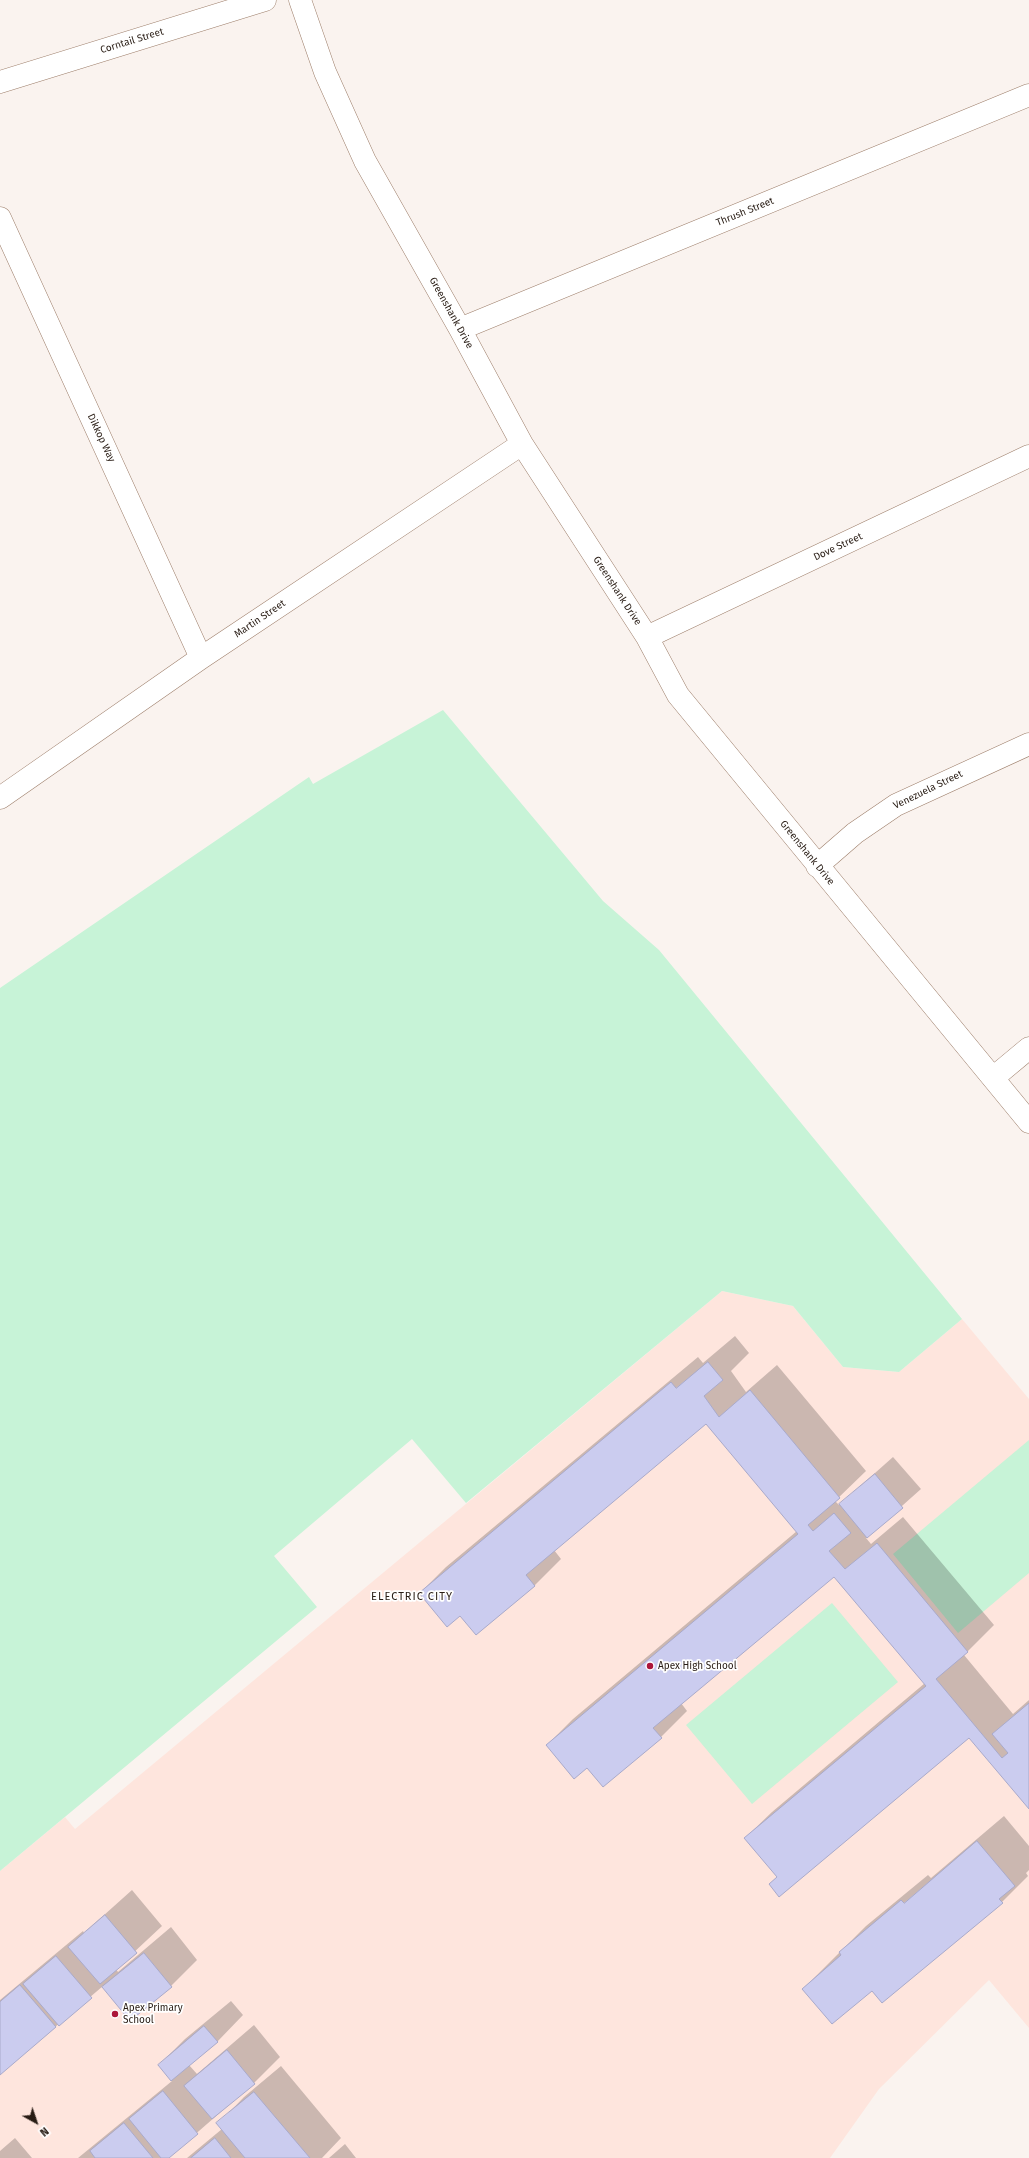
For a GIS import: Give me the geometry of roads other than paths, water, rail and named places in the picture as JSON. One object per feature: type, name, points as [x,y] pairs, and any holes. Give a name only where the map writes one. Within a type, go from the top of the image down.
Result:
[{"type":"street","name":"Corntail Street","points":[[0,82],[265,0]]},
{"type":"street","name":"Greenshank Drive","points":[[300,0],[325,72],[365,161],[460,329],[522,444],[647,638],[678,695],[817,866],[1029,1122]]},
{"type":"street","name":"Thrush Street","points":[[460,329],[1029,95]]},
{"type":"street","name":"Dikkop Way","points":[[0,218],[201,658]]},
{"type":"street","name":"Martin Street","points":[[0,798],[201,658],[522,444]]},
{"type":"street","name":"Dove Street","points":[[647,638],[1029,456]]},
{"type":"street","name":"Venezuela Street","points":[[817,866],[855,833],[896,805],[1029,744]]},
{"type":"street","points":[[992,1078],[1029,1048]]},
{"type":"place","name":"Apex High School","points":[[650,1666]]},
{"type":"place","name":"Apex Primary School","points":[[115,2014]]},
{"type":"district","name":"ELECTRIC CITY","points":[[412,1597]]}]
